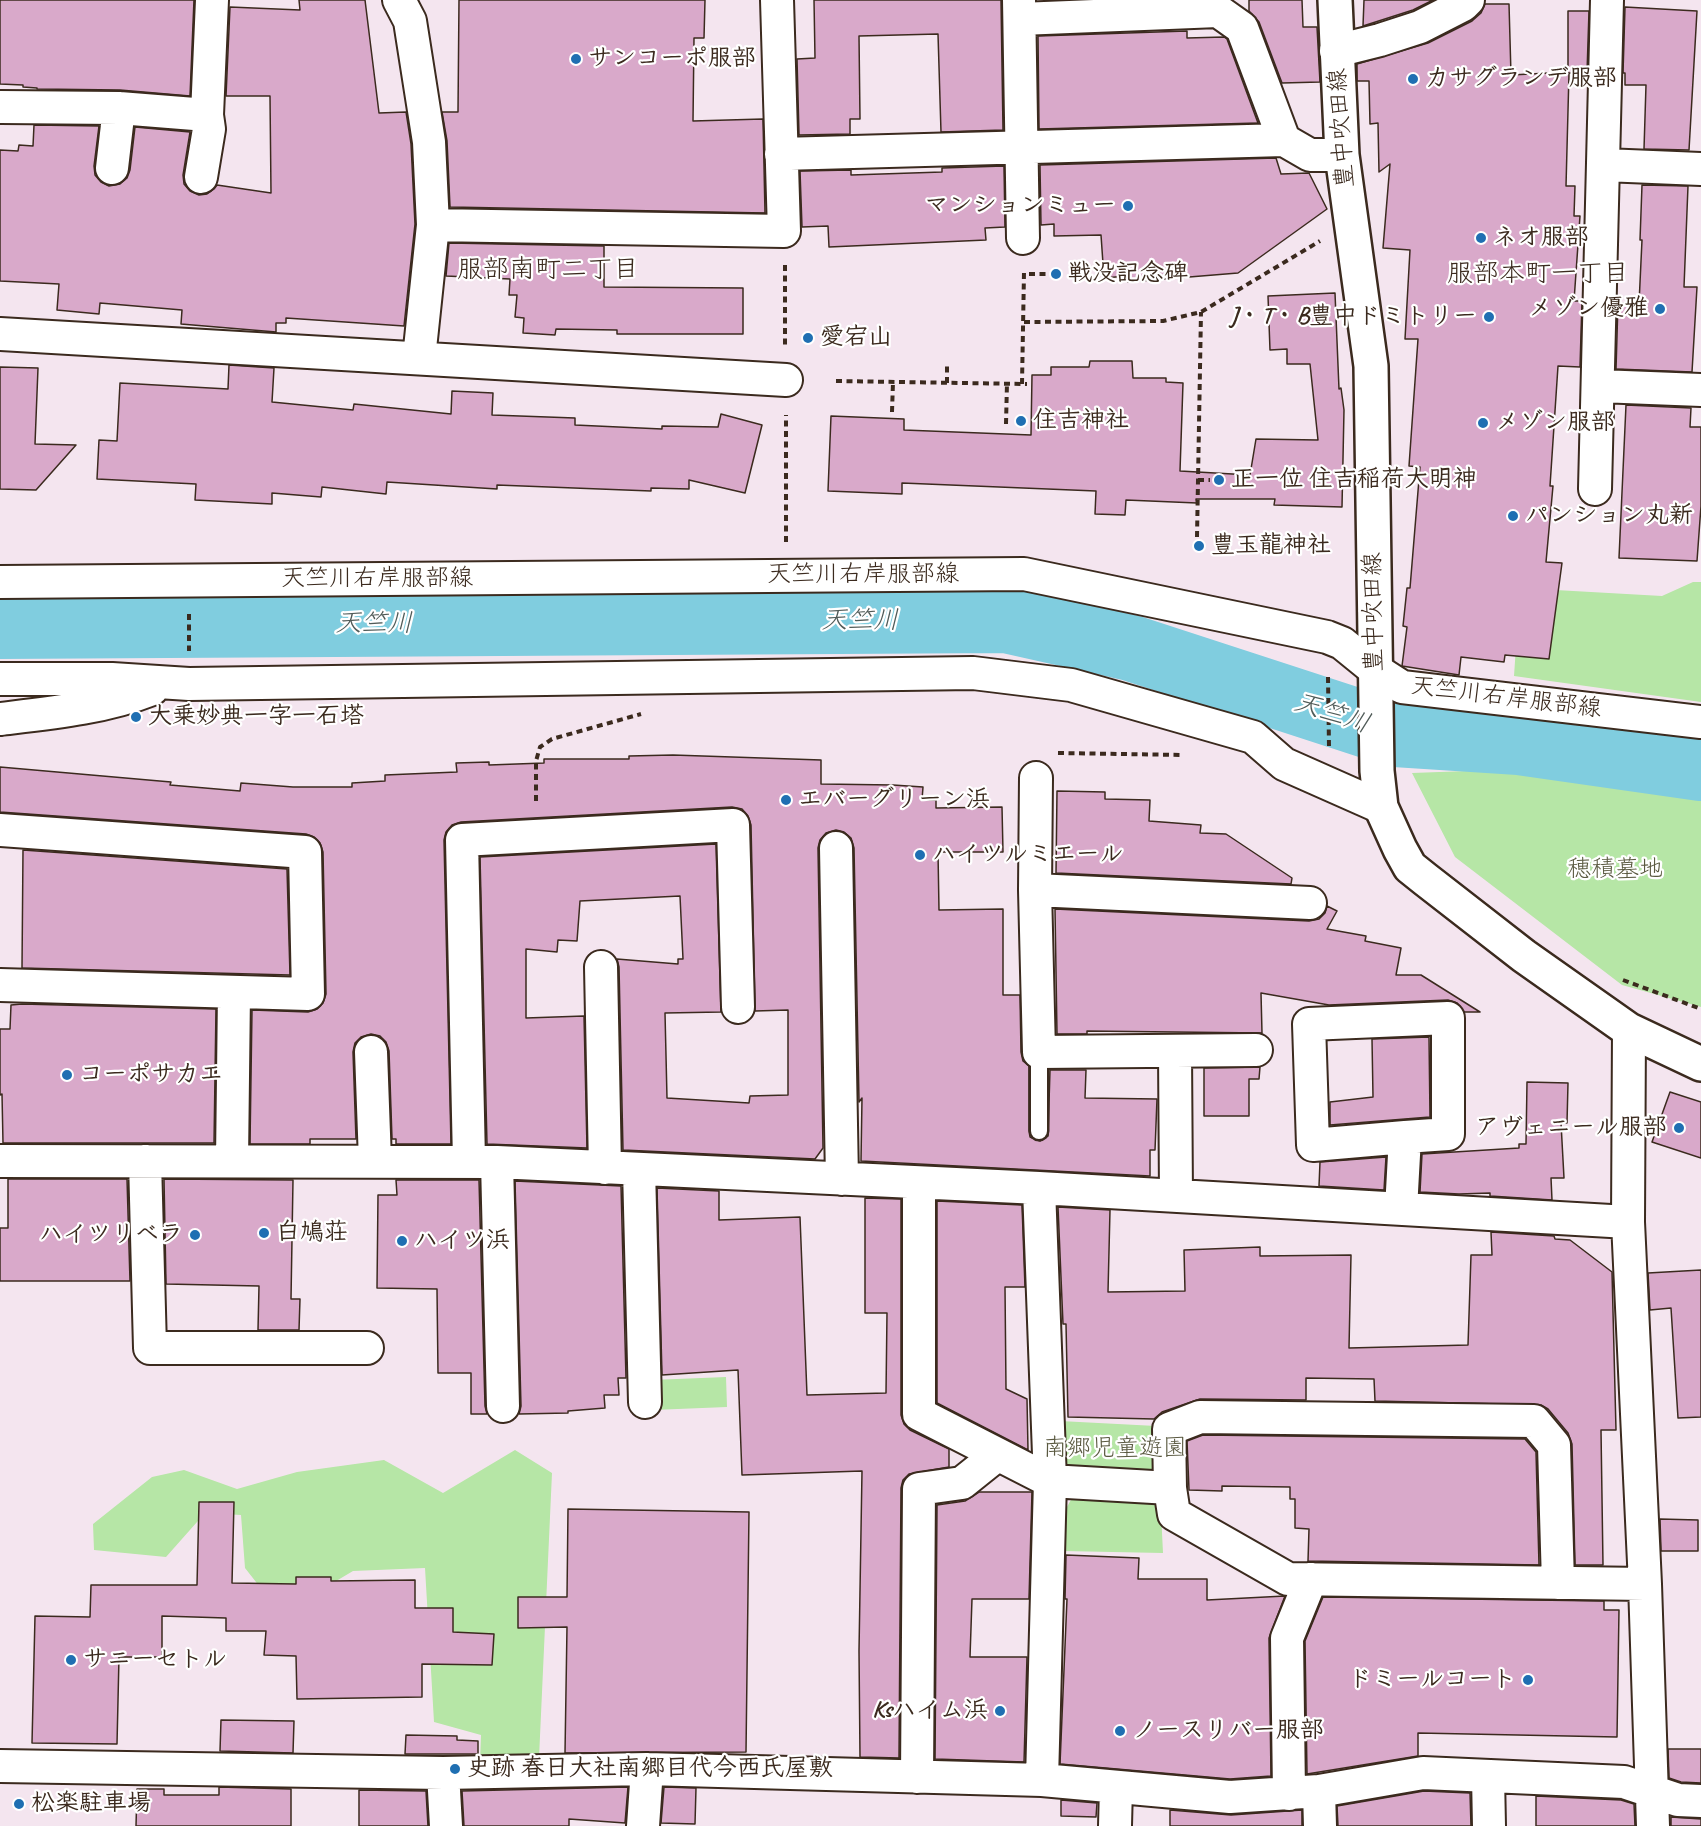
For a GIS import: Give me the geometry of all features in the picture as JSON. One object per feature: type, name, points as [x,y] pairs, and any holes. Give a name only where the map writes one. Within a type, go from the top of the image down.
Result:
[{"type":"main road","name":"豊中吹田線","points":[[1335,0],[1342,155],[1371,366],[1374,682],[1377,771],[1382,807],[1410,867],[1524,956],[1629,1030],[1701,1064]]},
{"type":"street","points":[[201,177],[209,129],[207,116],[212,0]]},
{"type":"street","points":[[399,0],[410,21],[429,142],[433,225],[419,358]]},
{"type":"street","points":[[433,225],[784,231],[777,0]]},
{"type":"street","points":[[1336,51],[1420,27],[1463,5],[1468,0]]},
{"type":"street","points":[[1595,489],[1607,0]]},
{"type":"street","points":[[1023,238],[1019,9],[1217,6],[1242,28],[1284,140]]},
{"type":"street","points":[[1,107],[119,108],[207,116]]},
{"type":"street","points":[[112,168],[119,108]]},
{"type":"street","points":[[781,154],[1284,140],[1310,155],[1342,155]]},
{"type":"street","points":[[1604,165],[1701,169]]},
{"type":"street","points":[[0,334],[786,380]]},
{"type":"street","points":[[1599,386],[1701,390]]},
{"type":"street","name":"天竺川右岸服部線","points":[[0,582],[1024,574],[1327,638],[1342,643],[1374,682],[1701,722]]},
{"type":"street","points":[[0,679],[112,679],[167,683],[973,673],[1071,686],[1253,737],[1284,764],[1382,807]]},
{"type":"street","points":[[0,718],[49,713],[129,698],[167,683]]},
{"type":"street","points":[[1036,778],[1035,890],[1039,1052],[1256,1050]]},
{"type":"street","points":[[503,1406],[483,1162],[462,840],[733,825],[738,1006]]},
{"type":"street","points":[[0,830],[305,852],[308,994],[0,985]]},
{"type":"street","points":[[836,848],[842,1179]]},
{"type":"street","points":[[1035,890],[1310,903]]},
{"type":"street","points":[[601,967],[605,1168]]},
{"type":"street","points":[[232,1161],[234,992]]},
{"type":"street","points":[[1448,1018],[1448,1134],[1405,1137],[1313,1145],[1309,1024],[1448,1018]]},
{"type":"street","points":[[1629,1030],[1628,1222],[1646,1584],[1653,1826]]},
{"type":"street","points":[[371,1052],[375,1161]]},
{"type":"street","points":[[1175,1052],[1176,1196]]},
{"type":"street","points":[[1401,1209],[1405,1137]]},
{"type":"street","points":[[0,1161],[483,1162],[1039,1188],[1628,1222]]},
{"type":"street","points":[[145,1161],[150,1348],[367,1348]]},
{"type":"street","points":[[639,1169],[645,1402]]},
{"type":"street","points":[[919,1183],[919,1414],[1050,1480],[1170,1488]]},
{"type":"street","points":[[1039,1188],[1050,1480],[1042,1780]]},
{"type":"street","points":[[1558,1583],[1554,1445],[1534,1421],[1200,1417],[1168,1429],[1170,1488],[1174,1514],[1288,1579],[1311,1579],[1558,1583],[1646,1584]]},
{"type":"street","points":[[917,1777],[918,1489],[962,1483],[997,1455]]},
{"type":"street","points":[[1311,1579],[1287,1638],[1304,1792],[1320,1826]]},
{"type":"street","points":[[0,1766],[443,1773],[648,1769],[1042,1780],[1230,1797],[1304,1792],[1423,1773],[1624,1782],[1678,1800],[1701,1801]]},
{"type":"street","points":[[644,1826],[648,1769]]},
{"type":"street","points":[[443,1773],[446,1826]]},
{"type":"street","points":[[1488,1776],[1489,1826]]},
{"type":"street","points":[[1115,1826],[1116,1787]]},
{"type":"lane","points":[[1039,1052],[1039,1131]]},
{"type":"path","points":[[1024,322],[1163,321],[1201,312],[1322,240],[1351,229]]},
{"type":"path","points":[[784,231],[786,548]]},
{"type":"path","points":[[836,381],[1024,384],[1023,238]]},
{"type":"path","points":[[1024,274],[1046,274]]},
{"type":"path","points":[[1197,537],[1201,312]]},
{"type":"path","points":[[946,383],[947,363]]},
{"type":"path","points":[[892,412],[893,382]]},
{"type":"path","points":[[1006,383],[1006,424]]},
{"type":"path","points":[[1198,480],[1210,480]]},
{"type":"path","points":[[189,611],[189,655]]},
{"type":"path","points":[[1328,675],[1329,755]]},
{"type":"path","points":[[536,836],[536,761],[540,747],[552,739],[644,713]]},
{"type":"path","points":[[1036,778],[1038,764],[1043,755],[1059,753],[1185,755]]},
{"type":"path","points":[[1617,977],[1701,1009]]},
{"type":"green space","points":[[1693,582],[1701,582],[1701,702],[1514,676],[1520,588],[1662,596]]},
{"type":"green space","name":"穂積墓地","points":[[1522,769],[1701,795],[1701,1007],[1622,985],[1455,857],[1412,773]]},
{"type":"green space","points":[[726,1377],[727,1407],[653,1410],[652,1380]]},
{"type":"green space","name":"南郷児童遊園","points":[[1060,1421],[1156,1426],[1157,1475],[1062,1467]]},
{"type":"green space","points":[[515,1450],[552,1473],[539,1758],[480,1762],[481,1735],[434,1722],[425,1568],[353,1571],[321,1590],[267,1596],[245,1568],[241,1515],[205,1513],[166,1557],[94,1550],[93,1524],[152,1477],[184,1470],[237,1489],[297,1472],[384,1460],[443,1493]]},
{"type":"green space","points":[[1073,1496],[1153,1503],[1161,1512],[1163,1553],[1062,1551],[1062,1516]]},
{"type":"building","points":[[0,0],[194,0],[190,96],[120,90],[37,89],[23,87],[23,85],[0,84]]},
{"type":"building","points":[[299,0],[365,0],[379,113],[406,112],[411,144],[415,224],[404,326],[286,318],[286,323],[276,323],[276,332],[181,324],[182,310],[100,303],[99,314],[57,310],[59,284],[0,281],[0,150],[18,151],[19,145],[33,146],[34,125],[99,126],[95,175],[109,186],[120,184],[127,178],[135,127],[190,132],[183,175],[184,184],[190,191],[199,195],[207,194],[217,185],[271,193],[270,96],[226,96],[230,7],[300,10]]},
{"type":"building","points":[[459,0],[705,0],[704,38],[694,38],[693,121],[763,119],[765,213],[450,207],[447,141],[442,112],[458,112]]},
{"type":"building","points":[[814,0],[1001,0],[1003,130],[941,132],[938,34],[859,36],[860,119],[850,119],[850,134],[799,135],[797,59],[815,58]]},
{"type":"building","points":[[1249,0],[1302,0],[1303,27],[1317,27],[1320,82],[1282,83],[1259,22],[1249,11]]},
{"type":"building","points":[[1364,0],[1433,0],[1413,10],[1363,26]]},
{"type":"building","points":[[1485,4],[1509,4],[1511,75],[1568,72],[1568,11],[1589,11],[1587,73],[1569,73],[1566,186],[1575,186],[1574,216],[1580,216],[1574,301],[1582,301],[1580,367],[1558,366],[1550,486],[1553,486],[1546,562],[1562,563],[1549,659],[1505,655],[1504,662],[1461,657],[1459,675],[1402,666],[1407,627],[1403,626],[1407,588],[1410,588],[1420,467],[1409,466],[1418,339],[1405,339],[1410,250],[1383,248],[1390,164],[1379,172],[1378,123],[1370,124],[1369,81],[1357,81],[1357,64],[1428,43],[1472,21],[1481,13]]},
{"type":"building","points":[[1625,7],[1697,11],[1689,150],[1644,149],[1646,85],[1625,85],[1625,73],[1623,73]]},
{"type":"building","points":[[1187,31],[1187,38],[1224,37],[1227,39],[1258,123],[1039,129],[1038,36]]},
{"type":"building","points":[[1276,158],[1281,174],[1309,173],[1327,209],[1238,273],[1128,282],[1127,276],[1104,278],[1101,235],[1054,236],[1054,224],[1041,225],[1040,165]]},
{"type":"building","points":[[1004,166],[1005,227],[985,228],[986,240],[829,247],[828,226],[802,227],[800,171],[851,170],[851,175],[942,172],[942,168]]},
{"type":"building","name":"メゾン優雅","points":[[1642,185],[1688,186],[1684,287],[1697,287],[1692,372],[1616,369],[1618,303],[1639,304]]},
{"type":"building","points":[[449,243],[604,246],[604,287],[743,288],[743,334],[617,334],[617,330],[556,329],[555,335],[523,333],[524,318],[515,317],[517,295],[509,295],[510,279],[446,276]]},
{"type":"building","points":[[1335,293],[1339,389],[1341,388],[1344,410],[1342,507],[1274,505],[1275,499],[1196,499],[1197,503],[1126,500],[1125,515],[1095,514],[1096,491],[902,483],[902,494],[828,491],[831,416],[904,419],[904,430],[1031,435],[1032,375],[1051,375],[1051,367],[1089,367],[1090,361],[1132,361],[1133,378],[1166,378],[1166,382],[1183,383],[1180,471],[1250,475],[1256,439],[1318,440],[1310,364],[1287,364],[1287,349],[1270,350],[1268,296]]},
{"type":"building","points":[[229,365],[274,368],[272,402],[353,410],[354,404],[451,414],[452,391],[493,393],[492,415],[575,418],[575,425],[662,429],[662,426],[718,427],[721,414],[762,425],[745,493],[689,480],[689,489],[651,488],[651,491],[497,485],[497,489],[387,482],[386,494],[322,487],[321,497],[272,493],[272,504],[195,500],[196,484],[97,479],[99,440],[117,441],[120,383],[228,389]]},
{"type":"building","points":[[0,367],[38,368],[35,444],[76,445],[36,490],[0,489]]},
{"type":"building","points":[[1626,405],[1691,408],[1690,427],[1701,427],[1701,506],[1697,561],[1619,558]]},
{"type":"building","points":[[673,755],[821,760],[821,784],[923,787],[922,800],[936,800],[936,808],[1002,807],[1003,852],[938,852],[939,910],[1003,909],[1003,995],[1020,995],[1021,1052],[1023,1061],[1029,1066],[1030,1137],[1040,1141],[1048,1136],[1050,1070],[1086,1070],[1085,1098],[1157,1099],[1155,1150],[1150,1150],[1150,1176],[861,1161],[862,1098],[859,1102],[854,848],[851,838],[844,832],[836,830],[826,833],[820,840],[818,848],[823,1148],[815,1159],[623,1150],[617,959],[678,964],[678,959],[683,959],[680,896],[580,901],[577,941],[558,940],[557,952],[526,949],[526,1018],[584,1016],[587,1148],[487,1144],[480,857],[716,844],[721,1012],[665,1013],[667,1098],[749,1103],[750,1096],[788,1095],[788,1010],[755,1011],[751,825],[742,809],[732,807],[461,822],[452,825],[446,832],[444,840],[451,1144],[396,1144],[396,1139],[392,1139],[389,1051],[386,1042],[380,1036],[371,1034],[361,1037],[355,1043],[353,1052],[356,1139],[310,1139],[310,1144],[250,1144],[252,1010],[308,1012],[317,1009],[323,1003],[326,994],[323,852],[320,843],[314,837],[306,834],[0,812],[0,767],[171,782],[170,785],[240,791],[241,783],[293,787],[352,787],[352,783],[385,781],[385,775],[457,772],[456,763],[489,762],[489,765],[544,763],[544,759],[629,759],[629,756]]},
{"type":"building","points":[[1057,791],[1105,792],[1105,799],[1150,800],[1149,821],[1201,825],[1200,833],[1226,834],[1292,878],[1291,884],[1056,873]]},
{"type":"building","points":[[23,850],[287,869],[290,975],[22,968]]},
{"type":"building","points":[[1327,906],[1337,911],[1327,929],[1366,936],[1365,941],[1401,948],[1396,975],[1421,975],[1480,1012],[1464,1012],[1457,1003],[1448,1000],[1329,1005],[1261,993],[1262,1033],[1087,1031],[1087,1034],[1057,1034],[1055,909],[1309,921],[1319,919],[1325,913]]},
{"type":"building","points":[[11,1005],[216,1009],[214,1143],[3,1143],[0,1029],[10,1029]]},
{"type":"building","points":[[1429,1037],[1430,1117],[1330,1125],[1330,1102],[1373,1097],[1372,1039]]},
{"type":"building","points":[[1260,1067],[1259,1079],[1249,1079],[1249,1116],[1204,1116],[1204,1068]]},
{"type":"building","points":[[1527,1082],[1568,1083],[1567,1123],[1561,1123],[1564,1178],[1551,1178],[1552,1200],[1490,1196],[1490,1193],[1420,1192],[1422,1154],[1519,1148],[1519,1144],[1526,1144]]},
{"type":"building","name":"アヴェニール服部","points":[[1670,1092],[1701,1102],[1701,1158],[1652,1142]]},
{"type":"building","points":[[1386,1157],[1384,1190],[1319,1186],[1320,1162]]},
{"type":"building","points":[[8,1179],[127,1179],[130,1281],[0,1281],[0,1228],[8,1228]]},
{"type":"building","points":[[164,1179],[293,1180],[291,1299],[300,1299],[299,1330],[258,1330],[259,1286],[166,1284]]},
{"type":"building","points":[[396,1180],[479,1180],[487,1414],[471,1414],[471,1373],[438,1373],[437,1289],[377,1288],[378,1195],[397,1195]]},
{"type":"building","points":[[515,1181],[621,1186],[626,1378],[618,1378],[619,1395],[604,1395],[605,1408],[568,1411],[568,1413],[519,1414],[521,1406]]},
{"type":"building","points":[[657,1188],[719,1191],[719,1220],[800,1217],[807,1395],[886,1393],[887,1313],[865,1313],[865,1198],[901,1199],[901,1415],[904,1424],[910,1430],[949,1449],[949,1467],[909,1474],[903,1480],[901,1488],[899,1758],[860,1757],[862,1471],[742,1475],[738,1370],[662,1375]]},
{"type":"building","points":[[937,1201],[1022,1205],[1025,1287],[1005,1287],[1006,1389],[1027,1399],[1028,1450],[937,1403]]},
{"type":"building","points":[[1058,1207],[1110,1210],[1108,1292],[1185,1291],[1184,1250],[1260,1247],[1260,1256],[1351,1255],[1349,1348],[1468,1345],[1471,1255],[1492,1255],[1491,1232],[1554,1236],[1555,1239],[1570,1240],[1612,1272],[1616,1430],[1601,1430],[1603,1565],[1575,1565],[1572,1444],[1568,1433],[1548,1409],[1541,1405],[1375,1401],[1374,1379],[1306,1378],[1306,1400],[1200,1399],[1162,1412],[1154,1419],[1068,1417],[1066,1324],[1063,1324]]},
{"type":"building","points":[[1701,1270],[1701,1417],[1678,1418],[1671,1308],[1650,1310],[1648,1273]]},
{"type":"building","points":[[1203,1435],[1525,1439],[1536,1452],[1539,1565],[1308,1561],[1309,1529],[1295,1528],[1295,1499],[1290,1499],[1290,1487],[1222,1486],[1222,1491],[1189,1490],[1187,1441]]},
{"type":"building","points":[[979,1492],[1032,1492],[1029,1599],[972,1599],[970,1657],[1027,1657],[1024,1762],[935,1759],[937,1505],[965,1501]]},
{"type":"building","points":[[199,1502],[234,1502],[232,1583],[296,1584],[296,1577],[331,1577],[331,1581],[415,1580],[415,1608],[453,1608],[453,1632],[494,1634],[492,1665],[422,1664],[422,1697],[297,1699],[296,1656],[264,1655],[266,1631],[226,1631],[226,1618],[162,1616],[162,1657],[119,1657],[117,1744],[32,1743],[35,1616],[90,1617],[91,1585],[197,1585]]},
{"type":"building","points":[[568,1509],[749,1512],[746,1752],[565,1753],[567,1627],[518,1628],[518,1597],[567,1597]]},
{"type":"building","points":[[1660,1519],[1698,1520],[1698,1551],[1661,1551]]},
{"type":"building","points":[[1066,1555],[1139,1558],[1138,1579],[1207,1579],[1207,1600],[1285,1596],[1269,1638],[1271,1776],[1230,1779],[1060,1764],[1067,1599],[1065,1599]]},
{"type":"building","points":[[1323,1597],[1604,1601],[1604,1610],[1619,1610],[1617,1737],[1418,1733],[1418,1756],[1307,1774],[1305,1641]]},
{"type":"building","points":[[221,1720],[294,1721],[293,1753],[220,1751]]},
{"type":"building","points":[[406,1735],[457,1736],[457,1740],[478,1741],[478,1754],[405,1754]]},
{"type":"building","points":[[1668,1749],[1701,1749],[1701,1783],[1681,1782],[1669,1778]]},
{"type":"building","points":[[219,1787],[291,1789],[291,1826],[136,1826],[137,1789],[164,1789],[164,1795],[219,1795]]},
{"type":"building","points":[[628,1787],[625,1823],[569,1819],[569,1826],[464,1826],[462,1791]]},
{"type":"building","points":[[664,1787],[696,1788],[695,1824],[661,1823]]},
{"type":"building","points":[[359,1790],[426,1791],[428,1826],[359,1826]]},
{"type":"building","points":[[1424,1791],[1470,1793],[1471,1826],[1338,1826],[1337,1806]]},
{"type":"building","points":[[1536,1796],[1621,1800],[1634,1804],[1635,1826],[1536,1826]]},
{"type":"building","points":[[1061,1800],[1097,1803],[1096,1817],[1061,1816]]},
{"type":"building","points":[[1170,1810],[1231,1815],[1302,1810],[1302,1826],[1170,1826]]},
{"type":"building","points":[[1671,1817],[1701,1819],[1701,1826],[1671,1826]]},
{"type":"waterway","name":"天竺川","points":[[0,626],[1006,620],[1131,648],[1395,734],[1519,742],[1701,768]]},
{"type":"place","name":"サンコーポ服部","points":[[576,59]]},
{"type":"place","name":"カサグランデ服部","points":[[1413,79]]},
{"type":"place","name":"マンションミュー","points":[[1128,206]]},
{"type":"place","name":"ネオ服部","points":[[1481,238]]},
{"type":"place","name":"戦没記念碑","points":[[1056,274]]},
{"type":"place","name":"メゾン優雅","points":[[1660,309]]},
{"type":"place","name":"J・T・B豊中ドミトリー","points":[[1489,317]]},
{"type":"place","name":"愛宕山","points":[[808,338]]},
{"type":"place","name":"住吉神社","points":[[1021,421]]},
{"type":"place","name":"メゾン服部","points":[[1483,423]]},
{"type":"place","name":"正一位 住吉稲荷大明神","points":[[1219,480]]},
{"type":"place","name":"パンション丸新","points":[[1513,516]]},
{"type":"place","name":"豊玉龍神社","points":[[1199,546]]},
{"type":"place","name":"大乗妙典一字一石塔","points":[[136,717]]},
{"type":"place","name":"エバーグリーン浜","points":[[786,800]]},
{"type":"place","name":"ハイツルミエール","points":[[920,855]]},
{"type":"place","name":"コーポサカエ","points":[[67,1075]]},
{"type":"place","name":"アヴェニール服部","points":[[1679,1128]]},
{"type":"place","name":"白鳩荘","points":[[264,1233]]},
{"type":"place","name":"ハイツリベラ","points":[[195,1235]]},
{"type":"place","name":"ハイツ浜","points":[[402,1241]]},
{"type":"place","name":"サニーセトル","points":[[71,1660]]},
{"type":"place","name":"ドミールコート","points":[[1528,1680]]},
{"type":"place","name":"Ksハイム浜","points":[[1000,1711]]},
{"type":"place","name":"ノースリバー服部","points":[[1120,1731]]},
{"type":"place","name":"史跡 春日大社南郷目代今西氏屋敷","points":[[455,1769]]},
{"type":"place","name":"松楽駐車場","points":[[19,1804]]},
{"type":"district","name":"服部南町二丁目","points":[[548,270]]},
{"type":"district","name":"服部本町一丁目","points":[[1538,274]]}]
